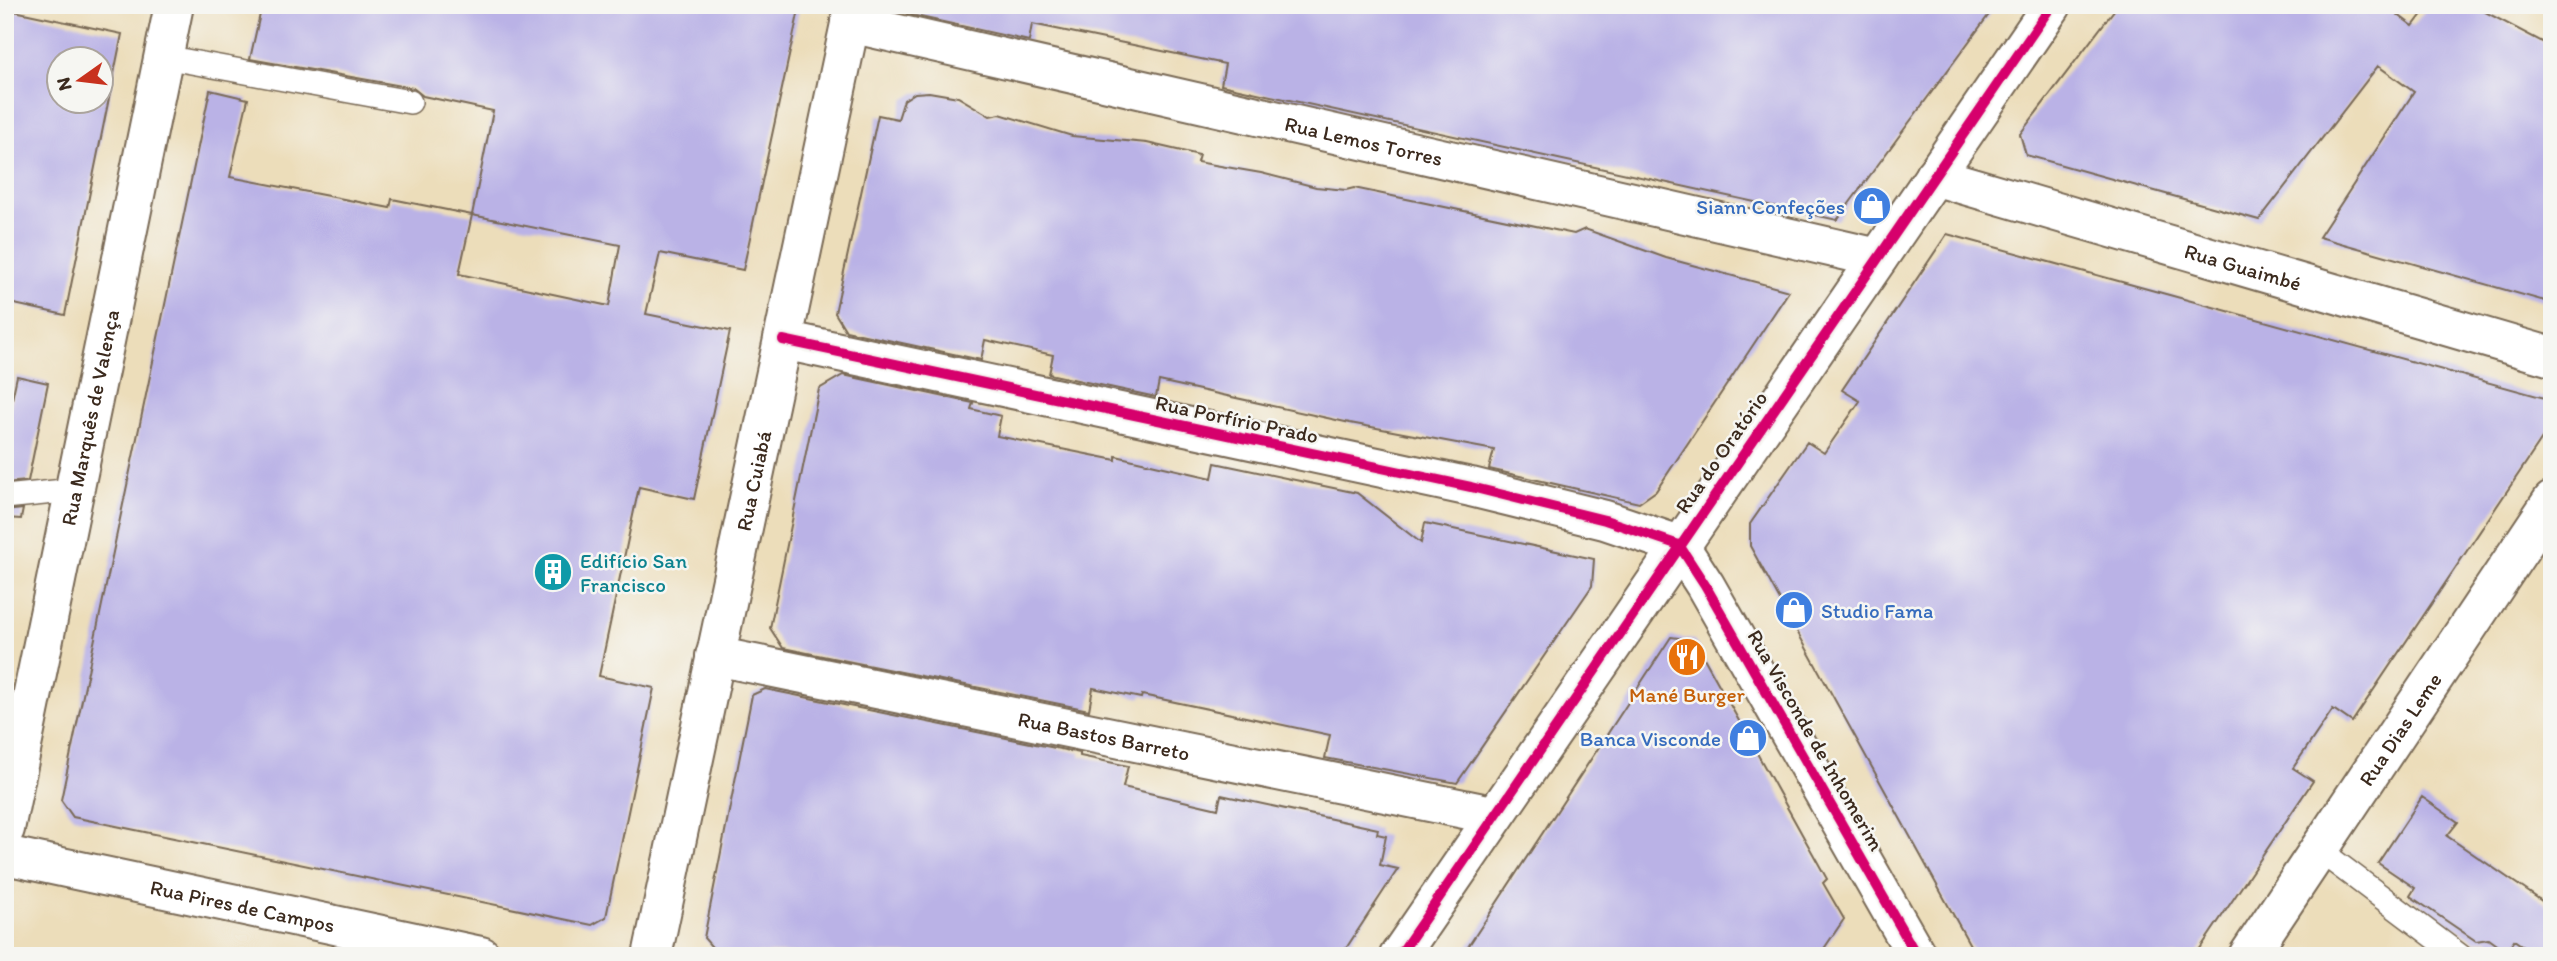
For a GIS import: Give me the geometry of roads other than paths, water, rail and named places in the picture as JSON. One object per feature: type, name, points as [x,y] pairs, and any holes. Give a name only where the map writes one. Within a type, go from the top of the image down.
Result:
[{"type":"street","name":"Rua Marquês de Valença","points":[[5,829],[174,5]]},
{"type":"street","name":"Rua do Oratório","points":[[1399,956],[1493,815],[2052,5]]},
{"type":"street","name":"Rua Lemos Torres","points":[[852,14],[1878,258]]},
{"type":"street","name":"Rua Cuiabá","points":[[652,956],[852,14]]},
{"type":"street","name":"Rua Guaimbé","points":[[1934,176],[2552,357]]},
{"type":"street","name":"Rua Porfírio Prado","points":[[783,340],[1471,487],[1605,520],[1679,545]]},
{"type":"street","name":"Rua Dias Leme","points":[[2248,956],[2552,501]]},
{"type":"street","name":"Rua Visconde de Inhomerim","points":[[1679,545],[1705,585],[1917,956]]},
{"type":"street","name":"Rua Bastos Barreto","points":[[715,656],[1493,815]]},
{"type":"street","name":"Rua Pires de Campos","points":[[5,855],[481,956]]},
{"type":"lane","points":[[164,57],[410,102]]},
{"type":"lane","points":[[5,497],[75,490]]},
{"type":"lane","points":[[2319,850],[2460,956]]},
{"type":"place","name":"Siann Confeções","points":[[1872,206]]},
{"type":"place","name":"Edifício San Francisco","points":[[553,572]]},
{"type":"place","name":"Studio Fama","points":[[1794,610]]},
{"type":"place","name":"Mané Burger","points":[[1687,657]]},
{"type":"place","name":"Banca Visconde","points":[[1748,738]]}]
